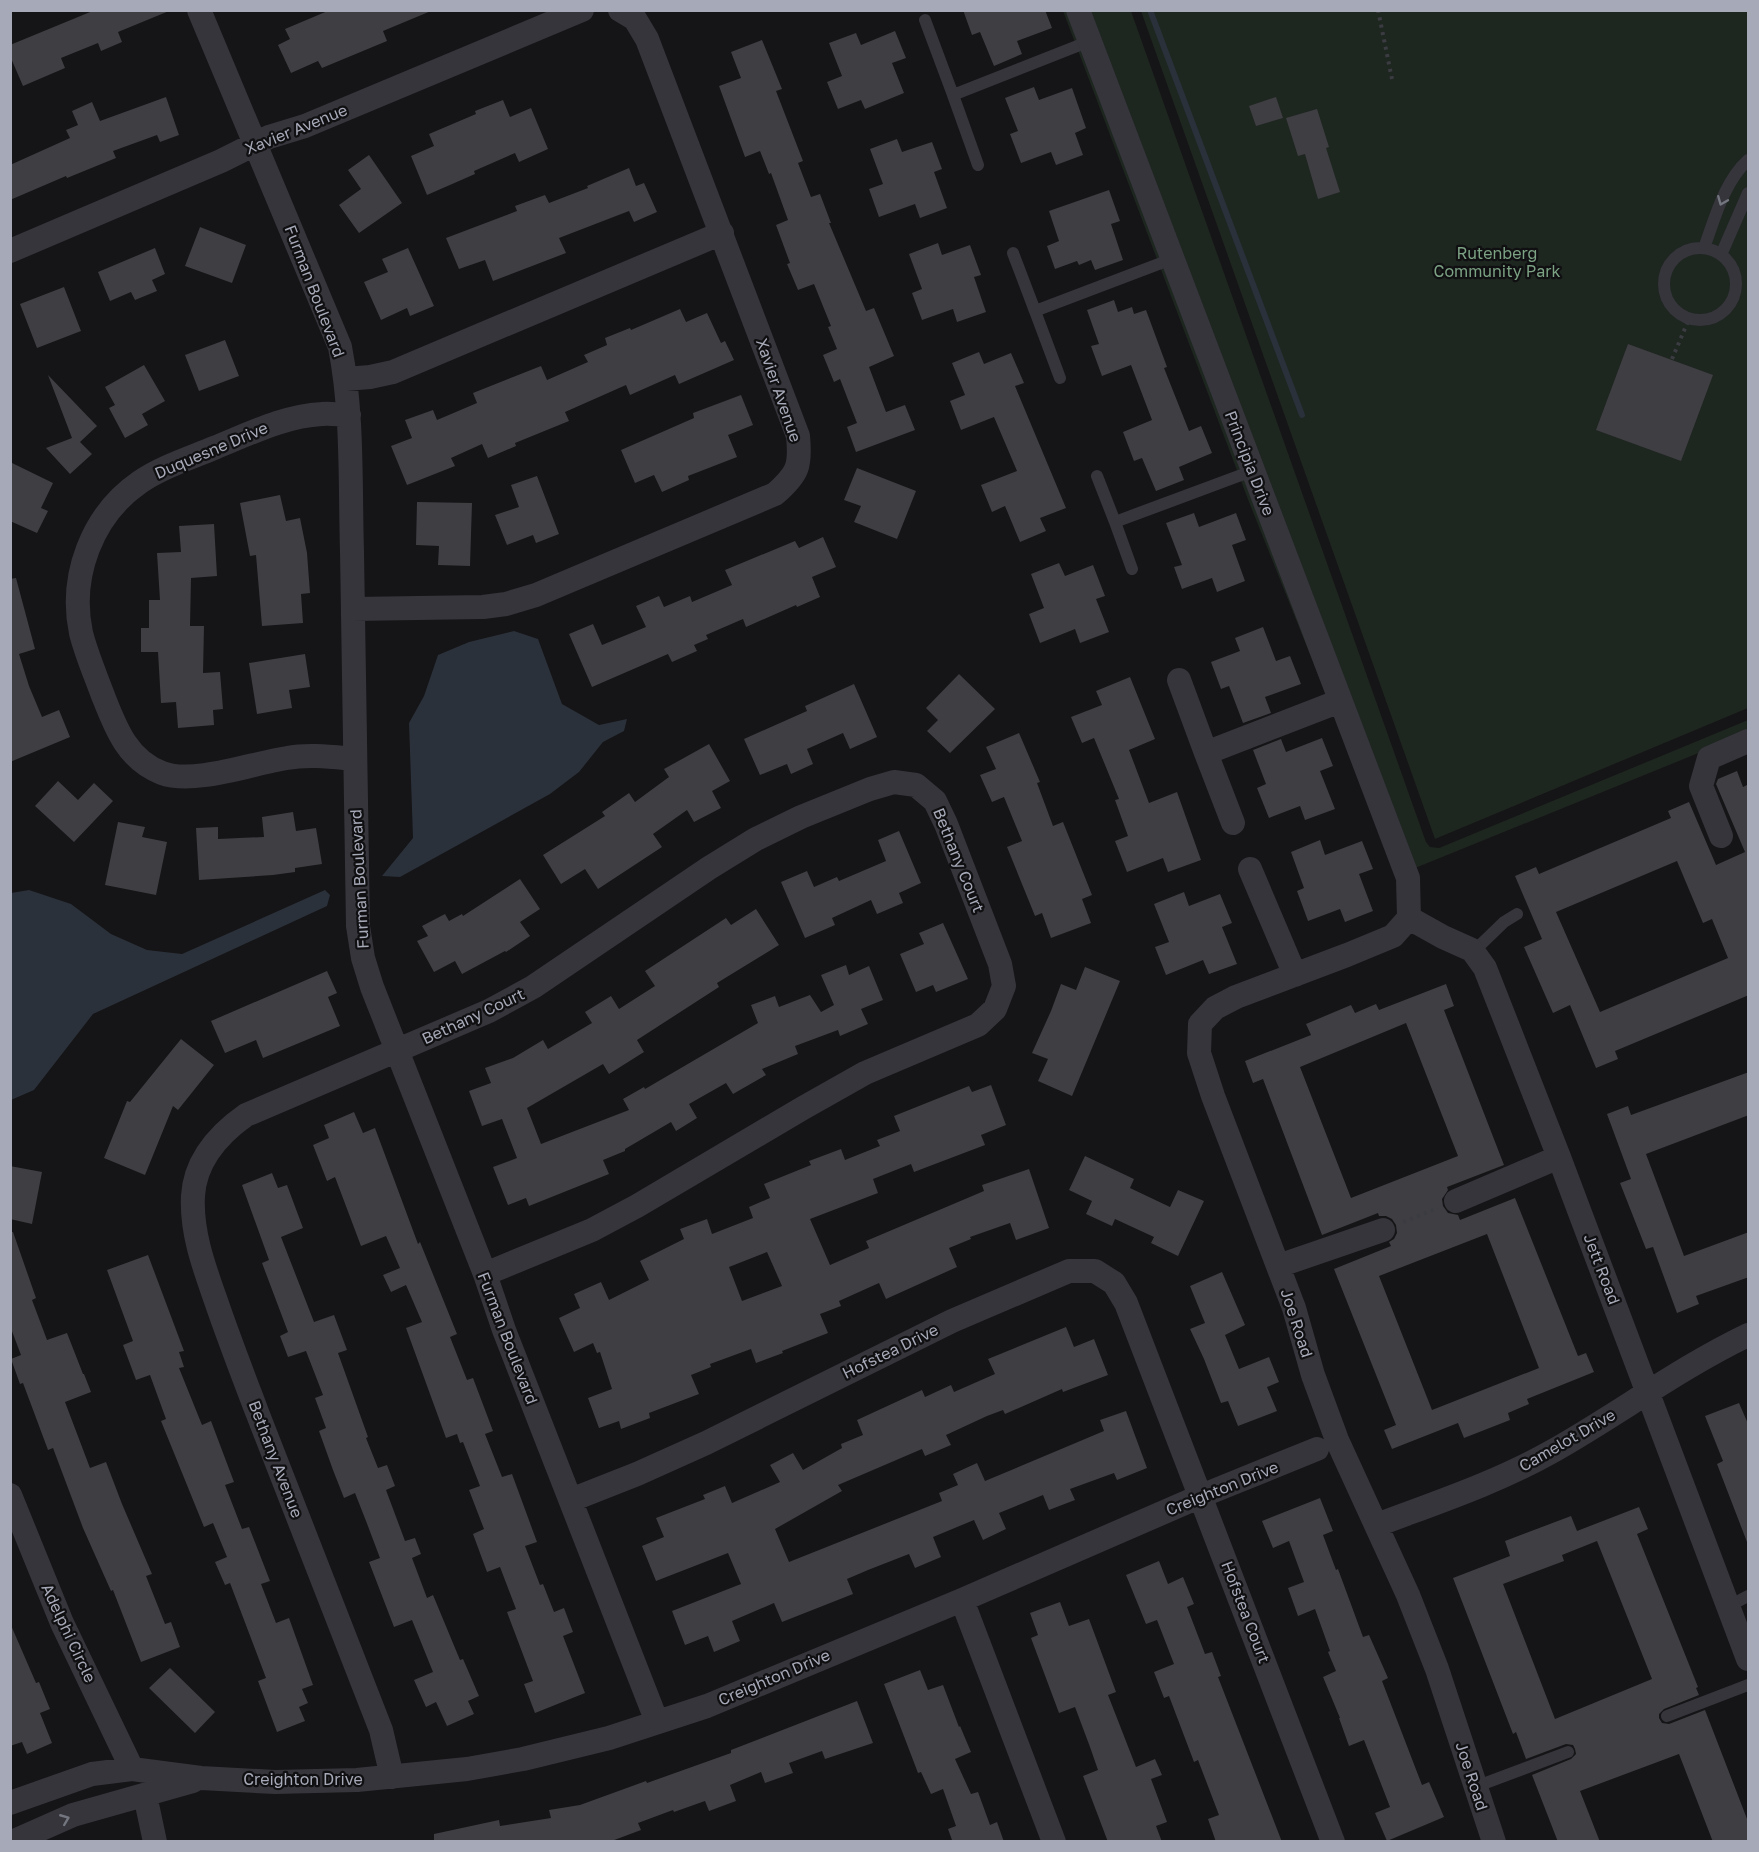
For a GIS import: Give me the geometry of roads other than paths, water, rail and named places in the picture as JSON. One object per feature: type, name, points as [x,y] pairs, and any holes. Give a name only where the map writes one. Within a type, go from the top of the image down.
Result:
[{"type":"street","name":"Furman Boulevard","points":[[199,10],[339,347],[346,379],[349,416],[359,937],[363,958],[396,1051],[657,1722]]},
{"type":"street","name":"Xavier Avenue","points":[[10,251],[221,161],[269,137],[316,121],[582,10]]},
{"type":"street","name":"Xavier Avenue","points":[[353,609],[483,608],[536,596],[775,494],[792,479],[800,458],[798,435],[647,39],[635,19],[620,10]]},
{"type":"street","name":"Principia Drive","points":[[1078,10],[1408,878],[1409,918]]},
{"type":"street","points":[[346,379],[393,372],[722,233]]},
{"type":"street","name":"Duquesne Drive","points":[[349,416],[322,414],[274,423],[163,469],[141,481],[104,517],[91,539],[83,561],[78,586],[78,610],[82,634],[114,724],[125,745],[142,763],[164,774],[188,776],[215,773],[289,757],[355,759]]},
{"type":"street","points":[[1179,680],[1233,823]]},
{"type":"street","points":[[1206,753],[1340,701]]},
{"type":"street","points":[[1721,836],[1701,786],[1703,777],[1709,758],[1749,741]]},
{"type":"street","name":"Bethany Court","points":[[217,1140],[226,1129],[246,1115],[489,1011],[533,987],[709,868],[756,839],[811,813],[870,789],[894,782],[916,785],[935,801],[1000,964],[1004,986],[995,1009],[978,1025],[865,1073],[592,1230],[484,1274]]},
{"type":"street","points":[[1250,869],[1295,975]]},
{"type":"street","points":[[1409,918],[1473,952]]},
{"type":"street","name":"Joe Road","points":[[1409,918],[1393,936],[1236,997],[1215,1008],[1200,1024],[1199,1053],[1301,1330],[1313,1375],[1333,1429],[1408,1595],[1437,1669],[1494,1842]]},
{"type":"street","name":"Jett Road","points":[[1473,952],[1485,968],[1648,1392],[1739,1601],[1749,1659]]},
{"type":"street","name":"Bethany Avenue","points":[[217,1140],[210,1148],[199,1170],[193,1192],[192,1218],[205,1269],[229,1340],[381,1730],[392,1777]]},
{"type":"street","points":[[1456,1201],[1559,1157]]},
{"type":"street","points":[[1278,1266],[1383,1230]]},
{"type":"street","name":"Hofstea Drive","points":[[571,1500],[706,1443],[952,1321],[1069,1271],[1095,1271],[1114,1283],[1126,1303],[1157,1383]]},
{"type":"street","name":"Camelot Drive","points":[[1377,1525],[1502,1476],[1550,1452],[1717,1350],[1749,1335]]},
{"type":"street","name":"Hofstea Court","points":[[1157,1383],[1334,1842]]},
{"type":"street","name":"Creighton Drive","points":[[10,1803],[92,1774],[132,1769],[201,1778],[275,1782],[392,1777],[467,1769],[523,1759],[609,1738],[707,1706],[1317,1449]]},
{"type":"street","name":"Adelphi Circle","points":[[10,1495],[62,1623],[132,1769]]},
{"type":"street","points":[[962,1600],[1054,1842]]},
{"type":"street","name":"Creighton Drive","points":[[12,1842],[73,1815],[201,1778]]},
{"type":"street","points":[[145,1795],[154,1842]]},
{"type":"lane","points":[[925,20],[978,165]]},
{"type":"lane","points":[[953,95],[1090,41]]},
{"type":"lane","points":[[1704,248],[1726,191],[1734,176],[1749,160]]},
{"type":"lane","points":[[1721,255],[1749,193]]},
{"type":"lane","points":[[1695,248],[1704,248],[1721,255],[1733,268],[1736,278],[1736,290],[1732,301],[1724,311],[1713,318],[1689,319],[1669,303],[1664,279],[1668,267],[1676,257],[1695,248]]},
{"type":"lane","points":[[1012,254],[1060,378]]},
{"type":"lane","points":[[1035,311],[1172,259]]},
{"type":"lane","points":[[1115,522],[1252,471]]},
{"type":"lane","points":[[1097,476],[1132,569]]},
{"type":"lane","points":[[1473,952],[1504,922],[1518,914]]},
{"type":"lane","points":[[1667,1716],[1749,1685]]},
{"type":"lane","points":[[1475,1787],[1568,1752]]},
{"type":"waterway","points":[[1150,10],[1302,415]]},
{"type":"park label","name":"Rutenberg Community Park","points":[[1497,262]]}]
